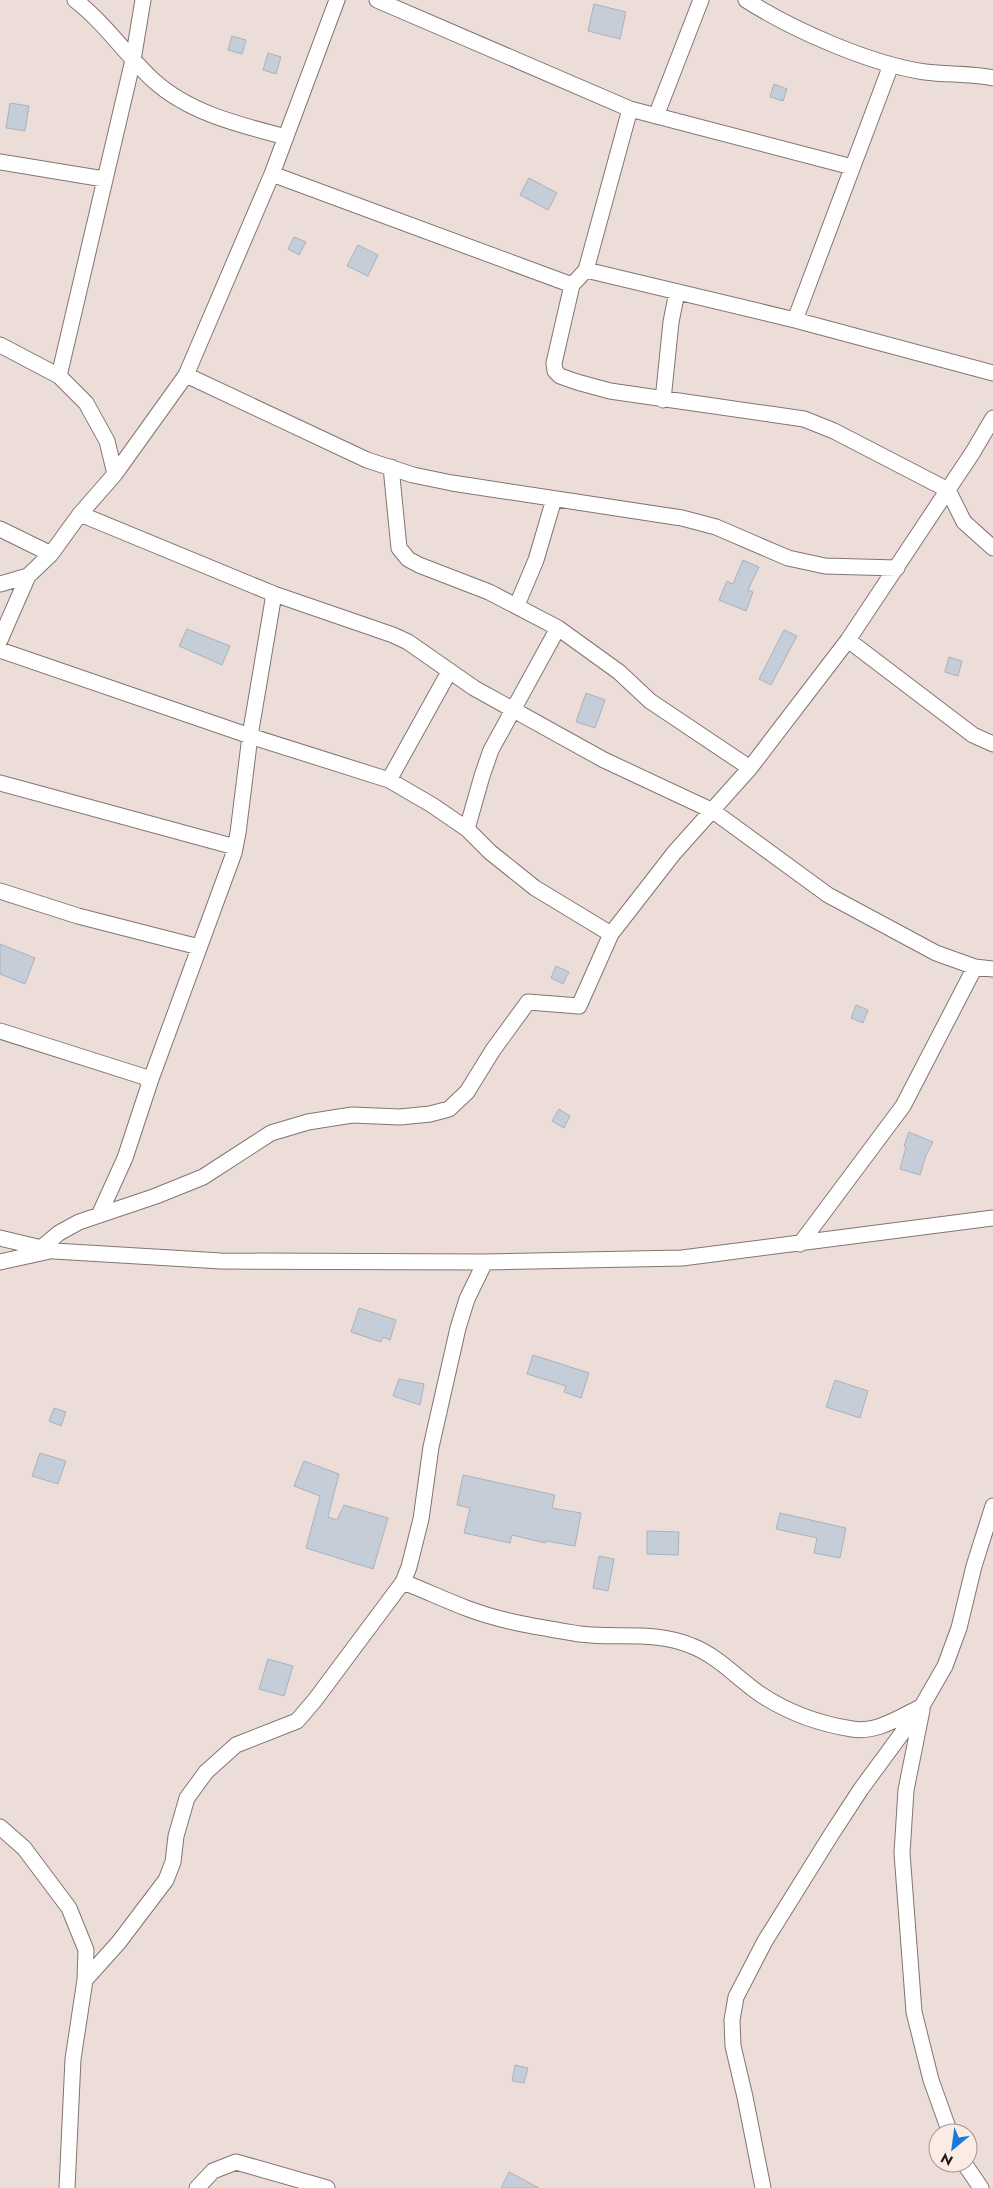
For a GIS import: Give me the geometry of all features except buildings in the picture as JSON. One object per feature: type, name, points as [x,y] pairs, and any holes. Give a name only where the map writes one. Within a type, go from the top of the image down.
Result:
[{"type":"street","points":[[75,0],[95,15],[133,60],[155,81],[186,103],[232,123],[286,137]]},
{"type":"street","points":[[59,376],[133,60],[143,0]]},
{"type":"street","points":[[0,640],[28,576],[51,554],[80,514],[115,474],[186,375],[272,174],[337,0]]},
{"type":"street","points":[[378,0],[630,109],[852,167]]},
{"type":"street","points":[[656,116],[701,0]]},
{"type":"street","points":[[746,0],[797,28],[890,65],[925,72],[983,75],[993,78]]},
{"type":"street","points":[[795,320],[890,65]]},
{"type":"street","points":[[630,109],[586,270],[572,285],[554,363],[554,371],[560,376],[610,391],[804,419],[864,445],[948,490],[964,522],[993,548]]},
{"type":"street","points":[[0,162],[104,179]]},
{"type":"street","points":[[272,174],[572,285]]},
{"type":"street","points":[[586,270],[795,320],[993,373]]},
{"type":"street","points":[[663,400],[671,322],[677,292]]},
{"type":"street","points":[[0,345],[59,376],[86,404],[107,441],[115,474]]},
{"type":"street","points":[[186,375],[367,460],[391,468],[452,483],[682,518],[716,526],[788,558],[825,566],[897,568]]},
{"type":"street","points":[[0,1262],[48,1249],[59,1233],[100,1213],[156,1196],[204,1177],[271,1133],[308,1122],[352,1115],[400,1117],[430,1114],[449,1109],[467,1092],[493,1050],[528,1002],[579,1006],[611,934],[674,853],[750,768],[848,640],[948,490],[993,418]]},
{"type":"street","points":[[391,468],[399,548],[418,565],[489,592],[558,628],[619,672],[650,701],[750,768]]},
{"type":"street","points":[[517,605],[538,554],[554,499]]},
{"type":"street","points":[[80,514],[274,594],[408,642],[449,672],[604,760],[714,810],[828,895],[936,953],[975,967],[993,969]]},
{"type":"street","points":[[0,529],[51,554]]},
{"type":"street","points":[[0,584],[28,576]]},
{"type":"street","points":[[100,1213],[125,1158],[151,1079],[235,847],[250,736],[274,594]]},
{"type":"street","points":[[467,829],[491,750],[558,628]]},
{"type":"street","points":[[848,640],[973,735],[993,744]]},
{"type":"street","points":[[0,650],[250,736],[389,780],[432,805],[467,829],[490,852],[536,888],[611,934]]},
{"type":"street","points":[[389,780],[449,672]]},
{"type":"street","points":[[0,782],[235,847]]},
{"type":"street","points":[[0,891],[78,916],[199,947]]},
{"type":"street","points":[[800,1244],[903,1106],[975,967]]},
{"type":"street","points":[[0,1031],[151,1079]]},
{"type":"street","points":[[0,1238],[48,1249],[221,1261],[485,1262],[682,1258],[993,1218]]},
{"type":"street","points":[[86,1980],[119,1942],[166,1880],[173,1862],[176,1836],[187,1798],[206,1772],[236,1745],[297,1722],[403,1582],[409,1567],[421,1519],[431,1447],[458,1328],[466,1299],[485,1262]]},
{"type":"street","points":[[763,2188],[733,2046],[732,2020],[736,1997],[766,1941],[836,1828],[861,1789],[922,1706],[945,1666],[959,1628],[974,1566],[993,1506]]},
{"type":"street","points":[[403,1582],[467,1609],[516,1622],[582,1634],[649,1635],[693,1646],[725,1666],[761,1695],[806,1717],[828,1723],[854,1729],[877,1727],[922,1706]]},
{"type":"street","points":[[922,1706],[906,1790],[902,1862],[914,2012],[931,2080],[946,2123]]},
{"type":"street","points":[[0,1827],[24,1848],[69,1908],[86,1950],[86,1980],[73,2059],[67,2188]]},
{"type":"street","points":[[197,2188],[213,2171],[236,2162],[327,2188]]},
{"type":"street","points":[[971,2173],[981,2188]]}]
